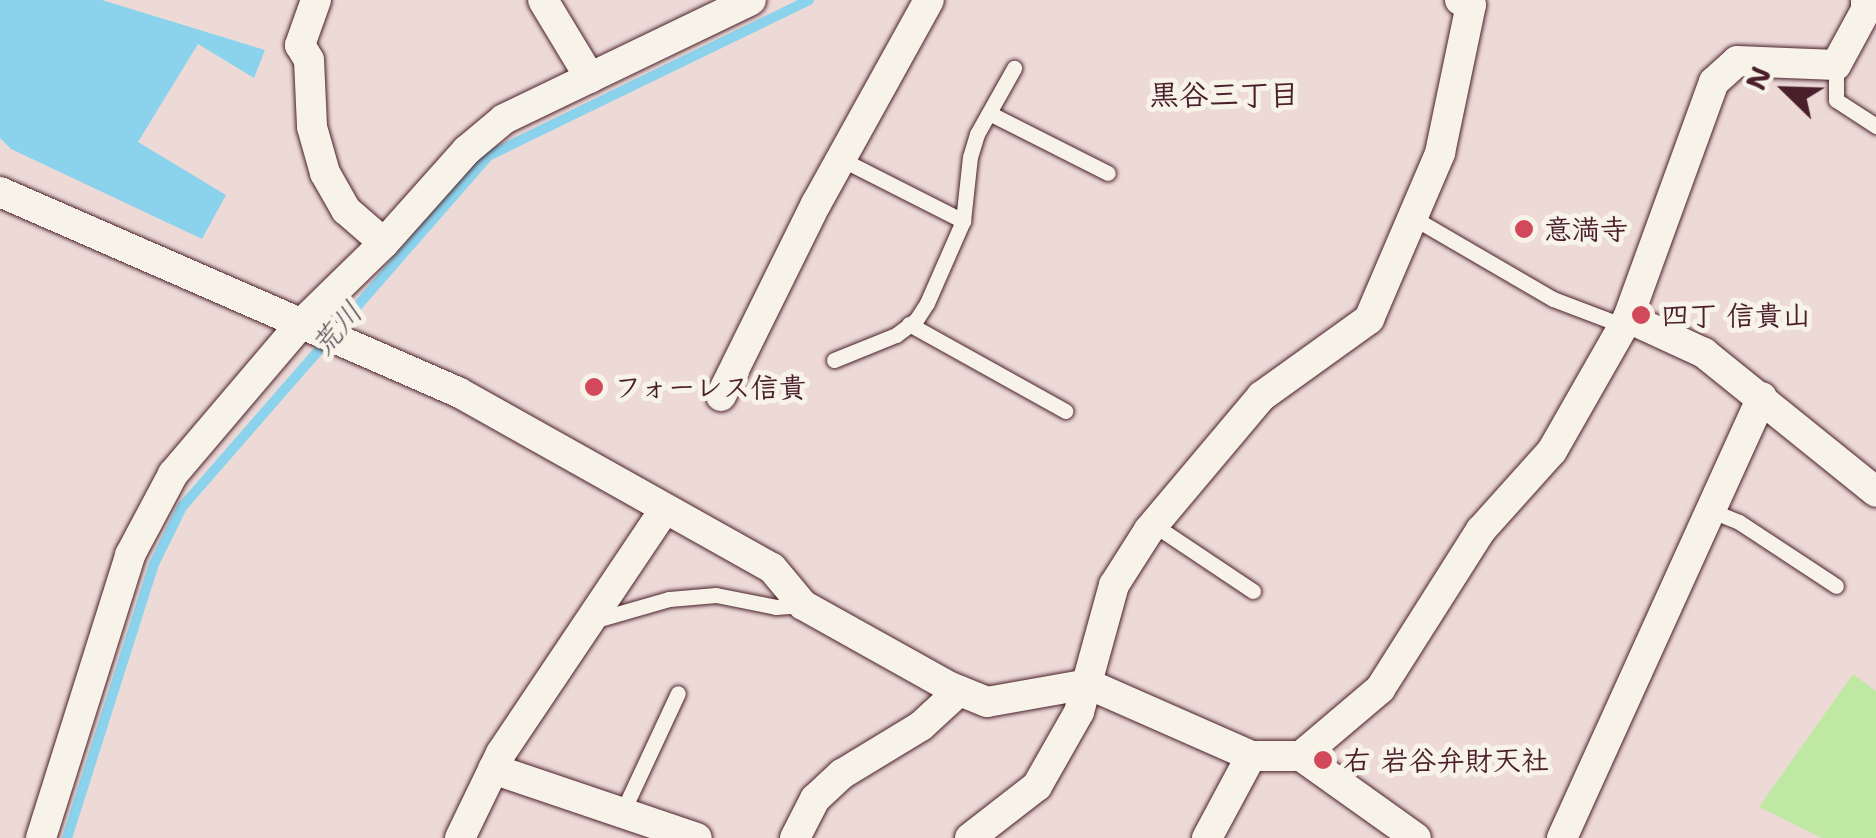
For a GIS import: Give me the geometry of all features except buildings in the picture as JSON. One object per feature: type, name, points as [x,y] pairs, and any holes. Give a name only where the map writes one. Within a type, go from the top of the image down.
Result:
[{"type":"street","points":[[316,0],[300,46],[310,60],[312,127],[325,173],[346,210],[384,243]]},
{"type":"street","points":[[543,0],[590,78]]},
{"type":"street","points":[[42,838],[130,556],[173,474],[321,333],[384,243],[466,150],[504,119],[590,78],[695,11],[751,0]]},
{"type":"street","points":[[721,396],[841,158],[929,0]]},
{"type":"street","points":[[1301,756],[1380,689],[1481,530],[1552,451],[1626,322],[1714,82],[1737,61],[1836,65],[1849,46],[1866,0]]},
{"type":"street","points":[[970,838],[1037,786],[1079,712],[1114,585],[1154,524],[1262,396],[1368,319],[1440,153],[1468,2]]},
{"type":"street","points":[[0,192],[458,392],[772,568],[803,604],[959,691],[987,702],[1088,684],[1252,756],[1301,756],[1416,838]]},
{"type":"street","points":[[1626,322],[1704,354],[1876,492]]},
{"type":"street","points":[[1562,838],[1762,397]]},
{"type":"street","points":[[460,838],[494,769],[665,509]]},
{"type":"street","points":[[795,838],[815,798],[842,774],[921,726],[959,691]]},
{"type":"street","points":[[1208,838],[1252,756]]},
{"type":"street","points":[[494,769],[697,838]]},
{"type":"lane","points":[[1836,65],[1836,100],[1876,126]]},
{"type":"lane","points":[[834,360],[909,324],[942,276],[963,221],[970,157],[1014,68]]},
{"type":"lane","points":[[989,113],[1108,173]]},
{"type":"lane","points":[[841,158],[963,221]]},
{"type":"lane","points":[[1412,217],[1553,299],[1626,322]]},
{"type":"lane","points":[[909,324],[1065,411]]},
{"type":"lane","points":[[1712,511],[1739,522],[1836,586]]},
{"type":"lane","points":[[1154,524],[1253,591]]},
{"type":"lane","points":[[589,622],[668,599],[716,596],[776,606],[803,604]]},
{"type":"lane","points":[[622,813],[678,693]]},
{"type":"green space","points":[[1853,674],[1876,691],[1876,838],[1822,838],[1759,807]]},
{"type":"water","points":[[0,0],[102,0],[265,50],[254,78],[198,44],[138,142],[226,195],[202,239],[11,149],[0,138]]},
{"type":"waterway","name":"荒川","points":[[67,838],[154,564],[182,507],[488,156],[809,0]]},
{"type":"place","name":"意満寺","points":[[1524,229]]},
{"type":"place","name":"四丁 信貴山","points":[[1641,315]]},
{"type":"place","name":"フォーレス信貴","points":[[594,387]]},
{"type":"place","name":"右 岩谷弁財天社","points":[[1323,760]]},
{"type":"district","name":"黒谷三丁目","points":[[1224,95]]}]
